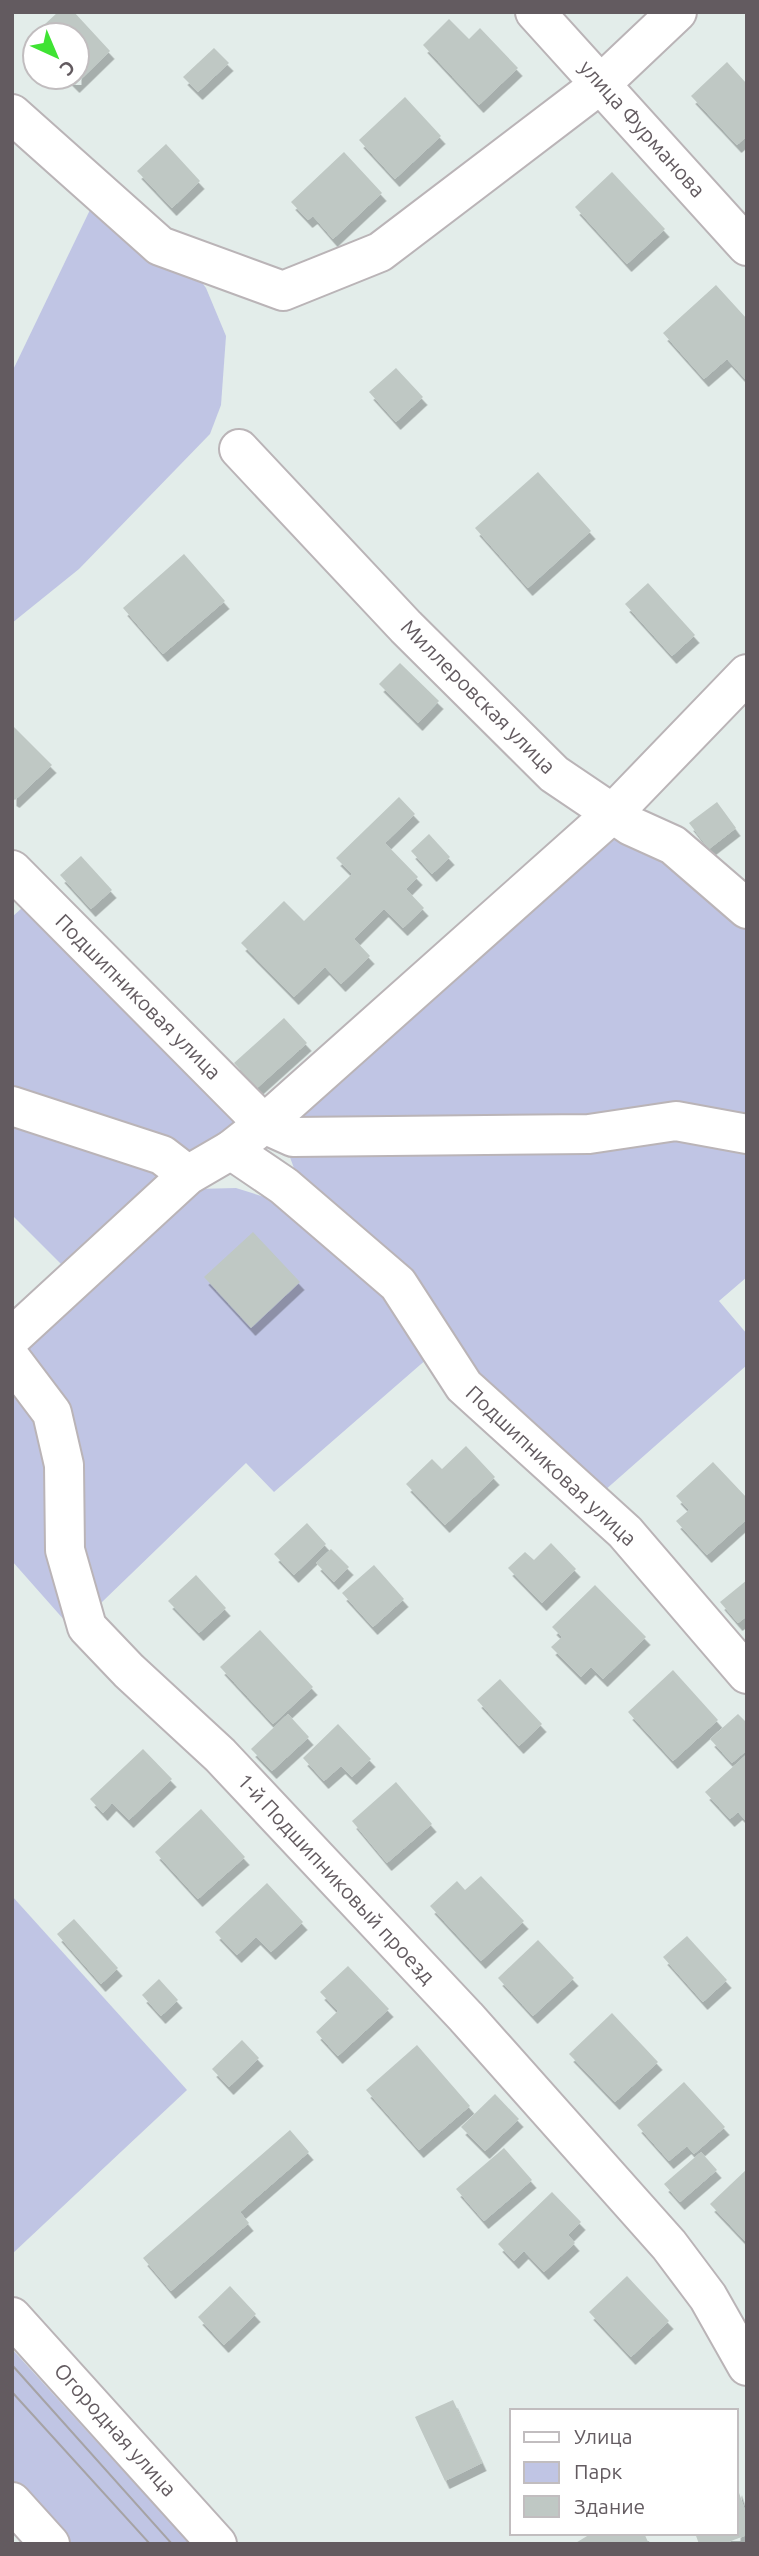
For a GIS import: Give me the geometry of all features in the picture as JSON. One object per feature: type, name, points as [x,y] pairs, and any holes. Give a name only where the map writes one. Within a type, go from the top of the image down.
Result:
[{"type":"street","name":"улица Фурманова","points":[[535,12],[747,246]]},
{"type":"street","points":[[12,114],[160,246],[284,292],[380,252],[602,83],[677,12]]},
{"type":"street","name":"Миллеровская улица","points":[[239,449],[406,627],[555,774],[631,826],[673,845],[747,909]]},
{"type":"street","points":[[12,1337],[188,1175],[231,1150],[264,1124],[613,813],[747,674]]},
{"type":"street","name":"Подшипниковая улица","points":[[12,870],[264,1124]]},
{"type":"street","points":[[12,1106],[162,1155],[188,1175]]},
{"type":"street","points":[[264,1124],[293,1137],[589,1134],[676,1121],[747,1135]]},
{"type":"street","name":"Подшипниковая улица","points":[[231,1150],[284,1186],[398,1284],[464,1386],[625,1532],[747,1674]]},
{"type":"street","name":"1-й Подшипниковый проезд","points":[[12,1360],[52,1413],[64,1465],[65,1550],[87,1627],[129,1671],[220,1755],[466,2017],[669,2245],[708,2297],[747,2366]]},
{"type":"street","name":"Огородная улица","points":[[12,2317],[217,2544]]},
{"type":"street","points":[[12,2502],[50,2544]]},
{"type":"green space","points":[[101,187],[164,231],[206,288],[226,336],[221,405],[210,434],[79,569],[12,623],[12,372]]},
{"type":"green space","points":[[624,837],[666,853],[747,922],[747,1277],[719,1301],[747,1334],[747,1365],[604,1491],[472,1378],[298,1179],[288,1152],[304,1112],[592,847]]},
{"type":"green space","points":[[22,908],[84,946],[238,1124],[61,1264],[12,1215],[12,917]]},
{"type":"green space","points":[[236,1188],[277,1201],[383,1291],[428,1358],[274,1492],[246,1463],[73,1630],[12,1561],[12,1354],[196,1189]]},
{"type":"green space","points":[[12,1896],[187,2090],[12,2254]]},
{"type":"green space","points":[[12,2349],[190,2544],[62,2544],[12,2487]]},
{"type":"building","points":[[58,12],[74,12],[82,21],[48,21]]},
{"type":"building","points":[[449,19],[469,39],[480,28],[518,68],[479,105],[423,45]]},
{"type":"building","points":[[91,30],[110,51],[91,69]]},
{"type":"building","points":[[214,48],[229,63],[198,92],[183,77]]},
{"type":"building","points":[[727,62],[747,84],[747,136],[737,145],[691,96]]},
{"type":"building","points":[[405,97],[441,136],[395,179],[359,140]]},
{"type":"building","points":[[166,144],[200,181],[172,208],[137,171]]},
{"type":"building","points":[[344,152],[382,193],[333,239],[313,216],[308,220],[291,202]]},
{"type":"building","points":[[612,172],[665,229],[627,264],[575,207]]},
{"type":"building","points":[[716,285],[747,319],[747,381],[727,359],[704,379],[663,333]]},
{"type":"building","points":[[396,368],[423,397],[396,422],[369,392]]},
{"type":"building","points":[[538,472],[591,531],[528,588],[475,528]]},
{"type":"building","points":[[184,554],[225,601],[163,654],[123,608]]},
{"type":"building","points":[[648,583],[695,635],[672,656],[625,604]]},
{"type":"building","points":[[400,663],[439,701],[418,723],[379,684]]},
{"type":"building","points":[[12,725],[52,765],[15,800],[12,798]]},
{"type":"building","points":[[399,797],[415,814],[385,843],[418,877],[406,889],[424,908],[403,928],[384,909],[354,939],[370,956],[341,984],[325,967],[294,997],[241,943],[284,901],[304,921],[352,874],[336,858]]},
{"type":"building","points":[[717,802],[736,828],[709,849],[689,823]]},
{"type":"building","points":[[429,834],[450,857],[432,874],[411,851]]},
{"type":"building","points":[[81,856],[112,890],[91,909],[60,875]]},
{"type":"building","points":[[284,1018],[307,1043],[257,1088],[234,1063]]},
{"type":"building","points":[[253,1232],[300,1282],[251,1328],[204,1277]]},
{"type":"building","points":[[466,1446],[495,1477],[445,1525],[406,1484],[432,1459],[442,1469]]},
{"type":"building","points":[[713,1462],[747,1498],[747,1519],[707,1555],[676,1521],[689,1510],[676,1496]]},
{"type":"building","points":[[307,1523],[326,1544],[294,1575],[274,1554]]},
{"type":"building","points":[[551,1543],[576,1569],[542,1603],[508,1568],[525,1552],[534,1560]]},
{"type":"building","points":[[331,1549],[349,1567],[334,1582],[316,1563]]},
{"type":"building","points":[[374,1565],[404,1599],[373,1627],[342,1593]]},
{"type":"building","points":[[196,1575],[226,1608],[199,1633],[168,1601]]},
{"type":"building","points":[[747,1580],[747,1616],[738,1623],[720,1602]]},
{"type":"building","points":[[595,1585],[646,1637],[603,1679],[591,1667],[581,1677],[551,1647],[562,1637],[552,1627]]},
{"type":"building","points":[[260,1630],[313,1687],[273,1724],[220,1667]]},
{"type":"building","points":[[673,1670],[718,1720],[673,1761],[628,1712]]},
{"type":"building","points":[[500,1679],[542,1724],[519,1746],[477,1700]]},
{"type":"building","points":[[288,1714],[309,1737],[272,1771],[251,1749]]},
{"type":"building","points":[[738,1714],[747,1723],[747,1750],[732,1763],[710,1739]]},
{"type":"building","points":[[338,1724],[371,1759],[352,1777],[341,1766],[324,1781],[303,1758]]},
{"type":"building","points":[[143,1749],[172,1779],[129,1820],[112,1803],[103,1813],[90,1799]]},
{"type":"building","points":[[747,1754],[747,1822],[738,1812],[730,1819],[705,1792]]},
{"type":"building","points":[[396,1782],[432,1824],[387,1863],[352,1821]]},
{"type":"building","points":[[201,1809],[245,1857],[198,1899],[155,1852]]},
{"type":"building","points":[[481,1876],[524,1921],[481,1961],[430,1906],[457,1881],[465,1890]]},
{"type":"building","points":[[267,1883],[303,1922],[271,1952],[256,1937],[237,1955],[215,1932]]},
{"type":"building","points":[[74,1919],[118,1968],[101,1984],[57,1934]]},
{"type":"building","points":[[687,1936],[727,1980],[703,2002],[663,1957]]},
{"type":"building","points":[[538,1940],[574,1978],[533,2016],[498,1978]]},
{"type":"building","points":[[348,1966],[389,2009],[338,2056],[316,2032],[338,2011],[320,1992]]},
{"type":"building","points":[[159,1979],[178,2000],[161,2016],[142,1995]]},
{"type":"building","points":[[612,2013],[658,2062],[615,2102],[569,2054]]},
{"type":"building","points":[[242,2040],[259,2058],[229,2087],[212,2069]]},
{"type":"building","points":[[417,2045],[470,2106],[419,2150],[366,2090]]},
{"type":"building","points":[[684,2082],[725,2127],[694,2154],[687,2146],[669,2161],[637,2125]]},
{"type":"building","points":[[495,2094],[519,2119],[485,2151],[461,2127]]},
{"type":"building","points":[[290,2130],[309,2152],[240,2212],[249,2223],[171,2291],[143,2258]]},
{"type":"building","points":[[504,2148],[532,2180],[484,2221],[456,2189]]},
{"type":"building","points":[[701,2152],[717,2170],[680,2202],[664,2184]]},
{"type":"building","points":[[747,2169],[747,2243],[710,2204]]},
{"type":"building","points":[[552,2192],[581,2222],[568,2235],[575,2243],[544,2272],[524,2251],[514,2261],[498,2244]]},
{"type":"building","points":[[627,2276],[669,2321],[631,2357],[589,2312]]},
{"type":"building","points":[[230,2286],[256,2314],[224,2345],[198,2317]]},
{"type":"building","points":[[453,2400],[482,2463],[445,2481],[415,2417]]},
{"type":"building","points":[[738,2490],[747,2516],[747,2535],[723,2544],[699,2544],[696,2535],[738,2535]]},
{"type":"building","points":[[589,2535],[645,2535],[649,2544],[574,2544]]},
{"type":"tram line","points":[[12,2365],[172,2544]]},
{"type":"tram line","points":[[12,2392],[150,2544]]}]
